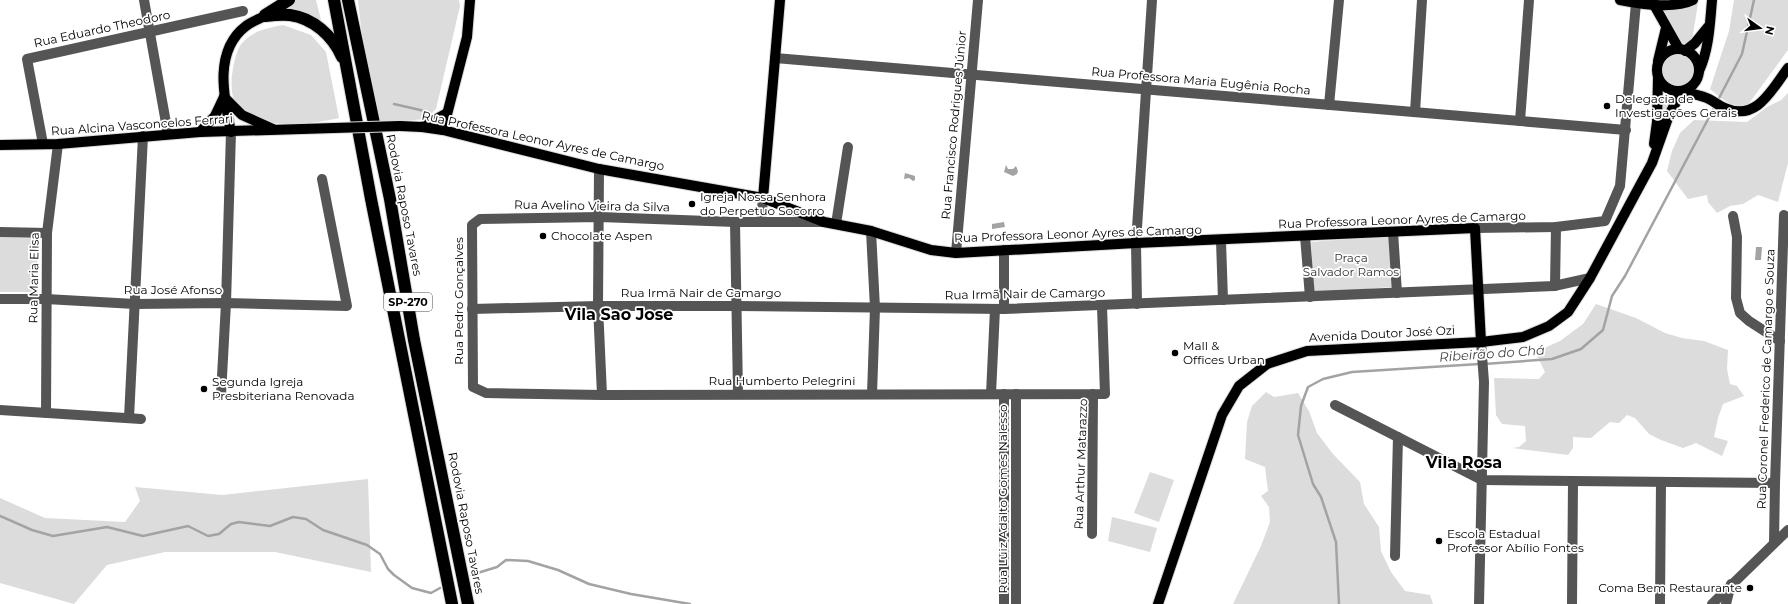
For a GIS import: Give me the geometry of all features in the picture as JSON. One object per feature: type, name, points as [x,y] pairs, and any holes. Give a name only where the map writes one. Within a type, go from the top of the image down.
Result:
[{"type":"highway","points":[[265,16],[289,0]]},
{"type":"highway","name":"SP-270","points":[[334,0],[371,199],[452,604]]},
{"type":"highway","name":"Rodovia Raposo Tavares","points":[[350,2],[390,199],[414,340],[468,604]]},
{"type":"highway","points":[[265,16],[290,15],[305,19],[319,26],[341,54],[347,68]]},
{"type":"main road","points":[[443,130],[467,38],[470,0]]},
{"type":"main road","points":[[763,198],[780,0]]},
{"type":"main road","points":[[1620,0],[1636,3],[1679,5],[1694,0]]},
{"type":"main road","points":[[1682,91],[1689,88],[1698,75],[1703,63],[1712,0]]},
{"type":"main road","points":[[1653,3],[1666,28],[1682,50],[1694,56],[1698,62],[1698,75],[1709,99]]},
{"type":"main road","points":[[231,132],[224,97],[223,72],[227,55],[235,39],[245,27],[265,16]]},
{"type":"main road","points":[[1658,62],[1663,54],[1669,51],[1682,50],[1695,44],[1709,25]]},
{"type":"main road","points":[[1666,28],[1656,73],[1662,85],[1668,89],[1682,91],[1709,99],[1726,109],[1745,113],[1756,107],[1768,96],[1788,68]]},
{"type":"main road","name":"Avenida Doutor José Ozi","points":[[1652,163],[1657,122],[1658,78]]},
{"type":"main road","name":"Avenida Doutor José Ozi","points":[[1158,604],[1222,415],[1239,386],[1267,364],[1307,351],[1481,342],[1522,336],[1549,326],[1568,312],[1590,278],[1652,163],[1669,115],[1682,91]]},
{"type":"main road","points":[[224,97],[242,115],[277,131]]},
{"type":"main road","points":[[200,132],[215,116],[224,97]]},
{"type":"main road","points":[[422,127],[447,113]]},
{"type":"main road","points":[[447,113],[451,125],[460,134]]},
{"type":"main road","name":"Rua Professora Leonor Ayres de Camargo","points":[[334,128],[400,126],[443,130],[599,168],[763,198],[824,222],[871,230],[931,250],[956,253],[1136,243],[1221,241],[1475,228]]},
{"type":"main road","name":"Rua Alcina Vasconcelos Ferrari","points":[[0,145],[58,144],[200,132],[277,131],[334,128]]},
{"type":"main road","points":[[1475,228],[1481,342]]},
{"type":"street","points":[[144,0],[168,134]]},
{"type":"street","name":"Rua Francisco Rodrigues Júnior","points":[[956,253],[978,0]]},
{"type":"street","points":[[1137,304],[1136,243],[1152,0]]},
{"type":"street","points":[[1329,105],[1339,0]]},
{"type":"street","points":[[1415,112],[1422,0]]},
{"type":"street","points":[[1520,121],[1529,0]]},
{"type":"street","points":[[1626,130],[1636,3]]},
{"type":"street","name":"Rua Eduardo Theodoro","points":[[43,144],[27,59],[243,11]]},
{"type":"street","name":"Rua Professora Maria Eugênia Rocha","points":[[775,58],[1626,130]]},
{"type":"street","name":"Rua Professora Leonor Ayres de Camargo","points":[[1475,228],[1556,227],[1605,221],[1620,186],[1626,130]]},
{"type":"street","points":[[221,395],[226,303],[231,132]]},
{"type":"street","points":[[129,418],[144,136]]},
{"type":"street","name":"Rua Maria Elisa","points":[[46,412],[47,232],[58,144]]},
{"type":"street","points":[[836,224],[848,147]]},
{"type":"street","points":[[599,168],[600,217],[598,306],[602,395]]},
{"type":"street","name":"Rua José Afonso","points":[[0,299],[46,299],[135,304],[226,303],[347,306],[322,179]]},
{"type":"street","points":[[761,222],[763,198]]},
{"type":"street","name":"Rua Coronel Frederico de Camargo e Souza","points":[[1774,543],[1780,341],[1785,289],[1784,215]]},
{"type":"street","points":[[1733,216],[1736,236],[1736,298],[1740,313],[1749,321],[1780,341]]},
{"type":"street","name":"Rua Avelino Vieira da Silva","points":[[480,219],[600,217],[735,222],[824,222]]},
{"type":"street","name":"Rua Pedro Gonçalves","points":[[473,387],[472,226],[480,219]]},
{"type":"street","points":[[735,222],[738,394]]},
{"type":"street","points":[[1555,286],[1556,227]]},
{"type":"street","points":[[871,230],[875,308],[872,394]]},
{"type":"street","points":[[0,232],[47,232]]},
{"type":"street","points":[[1393,232],[1397,293]]},
{"type":"street","points":[[1305,236],[1310,297]]},
{"type":"street","points":[[1221,241],[1223,300]]},
{"type":"street","name":"Rua Luiz Adalto Gomes Nalesso","points":[[992,394],[1004,250]]},
{"type":"street","points":[[1555,267],[1559,272],[1577,280]]},
{"type":"street","name":"Rua Irmã Nair de Camargo","points":[[472,309],[598,306],[737,306],[999,309],[1479,290],[1555,286],[1590,278]]},
{"type":"street","name":"Rua Arthur Matarazzo","points":[[1092,534],[1093,394],[1105,394],[1102,306]]},
{"type":"street","points":[[1479,604],[1484,382],[1481,342]]},
{"type":"street","name":"Rua Humberto Pelegrini","points":[[473,387],[486,393],[602,395],[1093,394]]},
{"type":"street","name":"Rua Luiz Adalto Gomes Nalesso","points":[[1004,394],[1004,604]]},
{"type":"street","name":"Rua Luiz Adalto Gomes Nalesso","points":[[1016,394],[1016,604]]},
{"type":"street","points":[[1335,405],[1482,480],[1775,484]]},
{"type":"street","points":[[0,410],[141,419]]},
{"type":"street","points":[[1777,414],[1788,413]]},
{"type":"street","points":[[1395,556],[1398,437]]},
{"type":"street","points":[[1004,468],[1016,468]]},
{"type":"street","points":[[1572,604],[1573,482]]},
{"type":"street","points":[[1660,604],[1661,482]]},
{"type":"street","points":[[1712,604],[1788,530]]},
{"type":"street","points":[[1003,538],[1016,538]]},
{"type":"street","points":[[1726,604],[1731,584]]},
{"type":"green space","points":[[294,0],[316,0],[323,28],[275,13]]},
{"type":"green space","points":[[358,0],[459,0],[460,6],[436,109],[426,119],[378,123],[366,71]]},
{"type":"green space","points":[[1734,0],[1788,0],[1788,50],[1747,106],[1731,104],[1710,89],[1729,31]]},
{"type":"green space","points":[[1698,3],[1692,41],[1681,43],[1677,40],[1661,7]]},
{"type":"green space","points":[[283,25],[311,35],[326,52],[339,118],[320,122],[280,124],[253,116],[245,111],[234,99],[232,94],[233,69],[240,45],[248,37],[257,32],[267,28]]},
{"type":"green space","points":[[1675,54],[1681,54],[1691,61],[1694,70],[1693,76],[1687,83],[1681,86],[1675,86],[1665,79],[1662,73],[1662,67],[1669,57]]},
{"type":"green space","points":[[1788,93],[1788,163],[1778,202],[1758,195],[1743,204],[1730,206],[1717,213],[1708,202],[1707,195],[1688,199],[1667,171],[1672,151],[1680,133],[1694,120],[1747,122],[1767,107],[1781,100]]},
{"type":"green space","points":[[1660,96],[1672,99],[1657,131]]},
{"type":"green space","name":"Praça Salvador Ramos","points":[[1389,236],[1392,287],[1314,293],[1311,242]]},
{"type":"green space","points":[[0,237],[29,238],[37,241],[38,292],[0,292]]},
{"type":"green space","points":[[1596,304],[1636,318],[1665,333],[1682,338],[1704,341],[1728,350],[1727,369],[1730,384],[1737,386],[1744,396],[1723,404],[1714,437],[1728,441],[1722,456],[1696,443],[1683,448],[1661,440],[1649,434],[1635,418],[1627,415],[1619,423],[1610,422],[1591,438],[1573,437],[1573,448],[1568,455],[1512,448],[1519,447],[1526,441],[1525,426],[1502,424],[1496,415],[1494,378],[1539,379],[1545,372],[1535,352],[1560,341],[1583,324]]},
{"type":"green space","points":[[1266,392],[1274,397],[1298,393],[1309,411],[1317,433],[1333,454],[1360,482],[1364,504],[1379,527],[1381,551],[1391,572],[1405,591],[1430,595],[1433,604],[1233,604],[1261,546],[1270,522],[1269,507],[1261,496],[1268,491],[1265,467],[1245,459],[1247,422],[1252,406]]},
{"type":"green space","points":[[1150,472],[1174,480],[1159,522],[1134,513]]},
{"type":"green space","points":[[368,479],[371,572],[275,552],[165,552],[107,565],[74,604],[0,583],[0,498],[45,518],[125,522],[140,501],[135,487],[222,495]]},
{"type":"green space","points":[[1112,517],[1157,528],[1150,552],[1108,541]]},
{"type":"shaded area","points":[[1006,165],[1008,169],[1013,169],[1016,166],[1018,171],[1017,174],[1013,176],[1004,172]]},
{"type":"shaded area","points":[[905,173],[915,176],[915,180],[913,181],[909,178],[904,179]]},
{"type":"shaded area","points":[[1004,222],[1005,227],[992,229],[992,224]]},
{"type":"shaded area","points":[[1756,247],[1762,247],[1761,260],[1755,260]]},
{"type":"waterway","name":"Ribeirão do Chá","points":[[1717,102],[1742,54],[1754,0]]},
{"type":"waterway","points":[[394,104],[429,112]]},
{"type":"waterway","name":"Ribeirão do Chá","points":[[1484,364],[1552,359],[1581,349],[1603,330],[1612,296],[1625,276],[1715,106]]},
{"type":"waterway","name":"Ribeirão do Chá","points":[[1339,604],[1336,542],[1321,497],[1313,484],[1298,435],[1301,406],[1308,387],[1323,379],[1352,372],[1479,364]]},
{"type":"waterway","points":[[0,516],[32,530],[53,536],[107,527],[143,536],[188,526],[208,536],[219,534],[231,524],[239,522],[270,526],[293,517],[306,519],[323,530],[367,545],[380,554],[388,569],[394,575],[412,588],[431,593],[440,588]]},
{"type":"waterway","points":[[471,575],[497,567],[506,560],[528,561],[558,570],[589,584],[631,594],[690,604]]},
{"type":"place","name":"Delegacia de Investigações Gerais","points":[[1607,106]]},
{"type":"place","name":"Igreja Nossa Senhora do Perpetuo Socorro","points":[[692,204]]},
{"type":"place","name":"Chocolate Aspen","points":[[543,236]]},
{"type":"place","name":"Mall & Offices Urban","points":[[1175,353]]},
{"type":"place","name":"Segunda Igreja Presbiteriana Renovada","points":[[204,389]]},
{"type":"place","name":"Escola Estadual Professor Abílio Fontes","points":[[1439,541]]},
{"type":"place","name":"Coma Bem Restaurante","points":[[1750,588]]},
{"type":"district","name":"Vila Sao Jose","points":[[619,314]]},
{"type":"district","name":"Vila Rosa","points":[[1464,462]]}]
